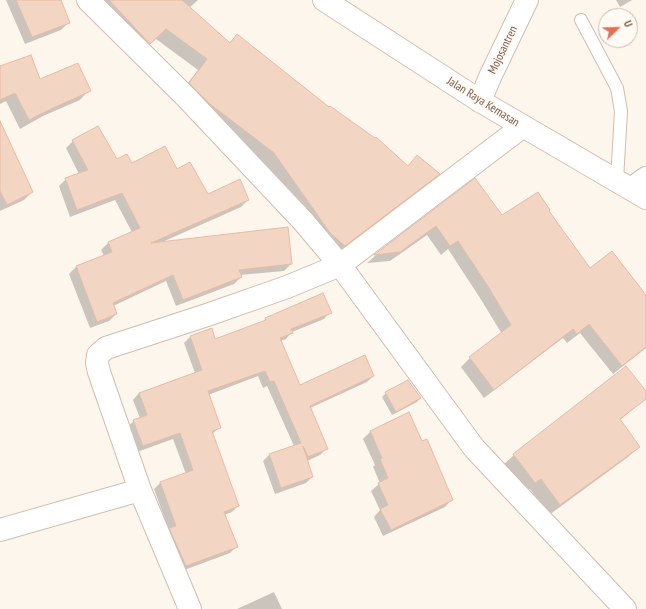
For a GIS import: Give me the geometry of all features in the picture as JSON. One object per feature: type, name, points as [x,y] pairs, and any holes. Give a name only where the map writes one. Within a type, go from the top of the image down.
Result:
[{"type":"street","points":[[88,0],[213,126],[303,221],[340,265],[474,448],[625,609]]},
{"type":"street","name":"Jalan Raya Kemasan","points":[[324,0],[522,127],[635,186]]},
{"type":"street","name":"Mojosantren","points":[[480,101],[490,77],[528,0]]},
{"type":"street","points":[[190,609],[140,490],[99,372],[97,359],[100,352],[106,348],[287,287],[340,265],[522,127]]},
{"type":"street","points":[[0,530],[140,490]]},
{"type":"lane","points":[[581,20],[617,88],[635,186]]},
{"type":"building","points":[[16,0],[61,0],[70,23],[32,37]]},
{"type":"building","points":[[109,0],[182,0],[230,43],[237,34],[329,107],[330,106],[375,138],[376,137],[408,166],[417,155],[440,174],[345,246],[330,233],[274,153],[210,104],[189,83],[207,59],[166,29],[150,44]]},
{"type":"building","points":[[31,55],[40,79],[78,63],[91,91],[29,120],[15,93],[0,100],[0,66]]},
{"type":"building","points":[[0,121],[33,192],[7,205],[0,191]]},
{"type":"building","points":[[98,126],[117,159],[127,154],[132,163],[165,146],[177,169],[190,162],[208,194],[240,179],[249,200],[151,243],[288,227],[292,264],[239,270],[242,277],[183,300],[173,275],[113,303],[117,314],[97,322],[76,266],[112,252],[108,242],[140,228],[122,193],[77,210],[65,178],[88,170],[72,140]]},
{"type":"building","points":[[475,178],[502,215],[538,192],[550,210],[549,211],[590,268],[612,251],[646,295],[646,347],[622,366],[589,324],[577,334],[573,329],[494,390],[469,357],[511,325],[458,241],[450,246],[436,226],[400,252],[374,255]]},
{"type":"building","points":[[323,293],[332,313],[291,329],[293,333],[280,338],[300,385],[365,355],[374,376],[310,406],[328,449],[308,457],[303,446],[313,477],[281,488],[269,454],[301,443],[274,381],[270,382],[265,371],[208,391],[221,428],[212,431],[239,506],[224,512],[238,547],[186,566],[169,528],[176,526],[160,482],[193,470],[180,433],[143,446],[133,420],[147,415],[139,393],[202,370],[190,336],[212,328],[215,339],[266,320],[265,318]]},
{"type":"building","points":[[626,366],[646,391],[646,399],[620,419],[640,447],[560,505],[541,479],[535,483],[513,454]]},
{"type":"building","points":[[408,380],[421,398],[396,412],[385,392]]},
{"type":"building","points":[[409,412],[422,441],[427,439],[453,500],[391,530],[380,509],[388,505],[378,483],[388,478],[380,459],[382,458],[370,431]]}]
